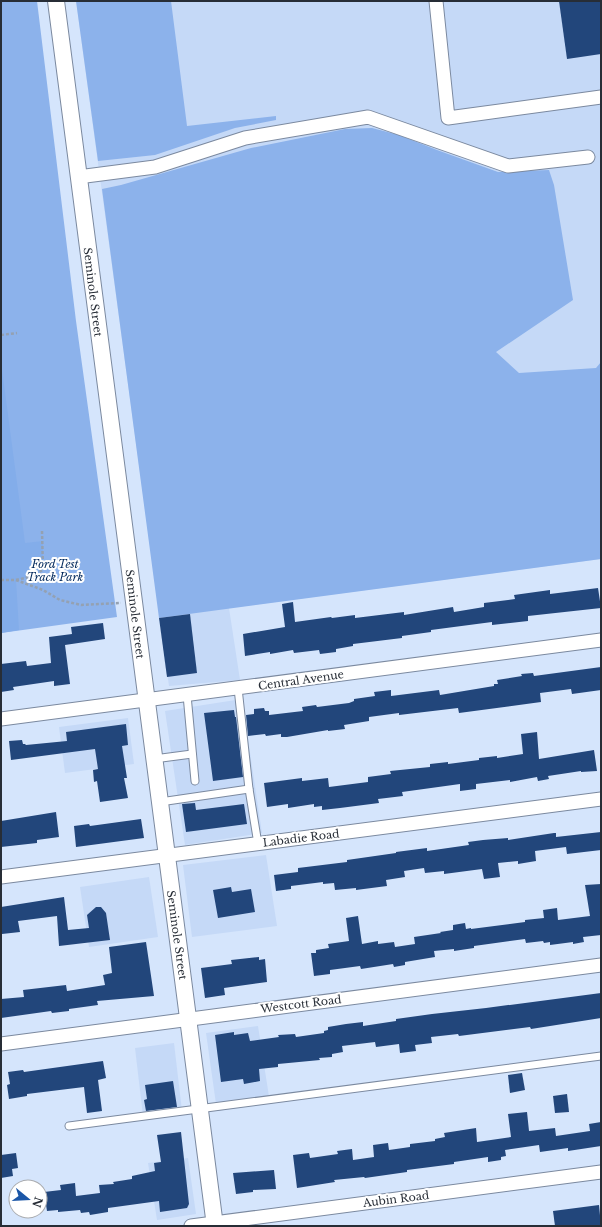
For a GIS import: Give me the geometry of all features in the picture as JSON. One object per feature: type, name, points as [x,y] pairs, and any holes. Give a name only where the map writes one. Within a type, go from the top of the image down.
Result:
[{"type":"street","name":"Seminole Street","points":[[56,1],[215,1224]]},
{"type":"street","points":[[436,1],[448,118],[601,98]]},
{"type":"street","points":[[78,177],[155,167],[245,138],[368,117],[508,166],[588,157]]},
{"type":"street","name":"Central Avenue","points":[[1,719],[601,640]]},
{"type":"street","name":"Labadie Road","points":[[1,877],[601,799]]},
{"type":"street","name":"Westcott Road","points":[[1,1044],[601,965]]},
{"type":"street","name":"Aubin Road","points":[[191,1226],[601,1172]]},
{"type":"lane","points":[[238,688],[258,844]]},
{"type":"lane","points":[[187,695],[195,781]]},
{"type":"lane","points":[[154,759],[192,754]]},
{"type":"lane","points":[[160,802],[250,789]]},
{"type":"lane","points":[[69,1126],[601,1056]]},
{"type":"path","points":[[1,335],[17,333]]},
{"type":"path","points":[[1,580],[16,580],[29,577],[43,570],[42,530]]},
{"type":"path","points":[[16,580],[43,590],[60,600],[81,605],[121,603]]},
{"type":"shaded area","points":[[76,1],[601,1],[601,559],[229,608],[240,680],[169,686]]},
{"type":"shaded area","points":[[1,362],[25,543],[43,541],[43,570],[29,577],[16,580],[19,630],[1,633]]},
{"type":"shaded area","points":[[242,699],[262,833],[185,845],[165,711]]},
{"type":"shaded area","points":[[128,718],[134,764],[65,773],[59,727]]},
{"type":"shaded area","points":[[266,855],[277,926],[192,937],[183,865]]},
{"type":"shaded area","points":[[149,877],[158,937],[89,947],[80,887]]},
{"type":"shaded area","points":[[258,1026],[270,1103],[217,1111],[206,1033]]},
{"type":"shaded area","points":[[174,1043],[182,1111],[143,1116],[135,1048]]},
{"type":"shaded area","points":[[188,1158],[196,1214],[157,1220],[148,1163]]},
{"type":"green space","name":"Ford Test Track Park","points":[[1,1],[37,1],[76,321],[117,617],[1,633]]},
{"type":"green space","points":[[76,1],[171,1],[187,126],[276,116],[276,120],[235,128],[155,155],[98,161]]},
{"type":"green space","points":[[372,128],[399,135],[498,172],[549,170],[554,185],[573,300],[496,352],[519,373],[596,368],[601,362],[601,559],[159,618],[102,189],[251,148],[345,129]]},
{"type":"building","points":[[559,1],[601,1],[601,54],[567,59]]},
{"type":"building","points":[[598,588],[601,608],[528,616],[528,621],[492,625],[492,622],[431,630],[431,632],[402,636],[402,638],[353,644],[353,646],[336,649],[336,652],[320,654],[319,650],[294,653],[293,650],[245,656],[243,634],[285,627],[282,604],[293,602],[295,622],[355,615],[355,618],[404,612],[404,615],[453,607],[454,612],[484,607],[484,603],[515,599],[514,595],[550,590],[550,594]]},
{"type":"building","points":[[190,614],[197,673],[167,677],[159,618]]},
{"type":"building","points":[[103,623],[105,639],[65,645],[70,684],[54,686],[54,681],[13,687],[14,690],[1,692],[1,664],[26,661],[27,666],[51,663],[49,637],[72,634],[71,627]]},
{"type":"building","points":[[601,667],[601,690],[572,694],[571,689],[540,693],[541,702],[459,713],[458,708],[369,717],[369,721],[344,725],[345,729],[328,730],[287,737],[281,737],[281,734],[248,736],[246,715],[254,714],[254,709],[264,708],[265,711],[269,711],[269,715],[303,711],[302,707],[316,705],[317,707],[349,703],[354,701],[354,699],[375,696],[374,692],[391,690],[391,696],[439,690],[440,695],[494,686],[494,684],[498,684],[497,680],[522,676],[521,674],[533,673],[534,676]]},
{"type":"building","points":[[234,710],[243,777],[213,781],[204,713]]},
{"type":"building","points":[[126,724],[128,745],[122,746],[127,778],[124,778],[128,798],[100,802],[97,781],[94,782],[93,770],[98,769],[95,749],[11,760],[9,741],[22,740],[23,744],[26,745],[67,741],[66,732]]},
{"type":"building","points":[[537,732],[539,759],[594,750],[597,771],[581,771],[548,776],[549,779],[538,781],[537,777],[510,782],[510,780],[476,784],[476,789],[460,791],[460,784],[402,792],[403,796],[378,799],[379,803],[322,810],[322,806],[314,807],[314,804],[288,808],[288,804],[267,807],[264,783],[302,778],[302,781],[328,778],[329,787],[368,782],[368,777],[391,774],[390,771],[430,767],[430,764],[448,762],[448,764],[479,760],[479,758],[497,756],[497,758],[523,754],[521,734]]},
{"type":"building","points":[[195,803],[196,810],[244,804],[247,824],[186,832],[182,804]]},
{"type":"building","points":[[56,812],[59,837],[37,840],[37,843],[1,847],[1,821]]},
{"type":"building","points":[[141,819],[144,838],[76,847],[74,826],[89,824],[90,826]]},
{"type":"building","points":[[601,832],[601,850],[567,854],[566,847],[535,851],[536,861],[518,864],[518,861],[498,863],[500,877],[484,879],[482,869],[444,874],[444,871],[425,873],[424,868],[404,871],[405,877],[386,880],[387,886],[356,890],[356,888],[335,890],[334,883],[323,884],[323,882],[291,886],[291,889],[276,891],[274,875],[298,872],[298,868],[347,862],[347,860],[396,852],[427,848],[427,851],[469,845],[468,842],[483,840],[508,838],[508,840],[554,833],[556,833],[556,837]]},
{"type":"building","points":[[601,884],[601,935],[583,937],[584,942],[550,945],[550,942],[544,943],[543,941],[526,943],[525,939],[474,946],[474,948],[454,951],[454,949],[434,951],[435,957],[405,962],[405,965],[394,967],[393,964],[361,969],[360,966],[330,970],[330,974],[314,976],[311,953],[316,953],[316,950],[329,948],[328,944],[349,941],[346,918],[358,916],[362,944],[378,941],[378,944],[394,942],[395,947],[415,944],[414,937],[453,930],[453,925],[465,923],[466,929],[471,929],[544,918],[543,910],[557,908],[558,920],[590,916],[585,885]]},
{"type":"building","points":[[231,887],[232,892],[251,889],[255,912],[218,918],[213,890]]},
{"type":"building","points":[[64,897],[68,930],[89,928],[87,915],[96,907],[101,907],[106,913],[110,940],[59,946],[57,916],[18,921],[20,932],[2,934],[1,907]]},
{"type":"building","points":[[146,942],[154,996],[97,1001],[98,1005],[69,1009],[69,1011],[52,1013],[51,1011],[1,1018],[1,999],[24,997],[23,990],[66,985],[67,991],[105,985],[103,975],[112,973],[109,947]]},
{"type":"building","points":[[259,957],[259,960],[265,959],[267,982],[224,988],[225,995],[205,998],[201,968],[232,964],[231,960]]},
{"type":"building","points":[[601,993],[601,1018],[531,1029],[530,1027],[459,1036],[458,1034],[431,1037],[432,1043],[415,1045],[416,1051],[400,1053],[399,1044],[376,1047],[375,1042],[342,1046],[343,1052],[332,1054],[332,1057],[319,1058],[320,1060],[278,1064],[278,1067],[259,1069],[260,1081],[244,1084],[243,1079],[221,1082],[215,1035],[234,1032],[234,1035],[248,1033],[250,1041],[279,1037],[278,1035],[295,1034],[296,1037],[324,1033],[324,1031],[328,1030],[328,1027],[346,1024],[363,1022],[363,1026],[396,1021],[396,1019],[432,1014]]},
{"type":"building","points":[[103,1061],[106,1078],[98,1080],[102,1111],[87,1113],[84,1087],[27,1094],[27,1096],[9,1099],[7,1085],[10,1084],[8,1072],[23,1070],[24,1072]]},
{"type":"building","points":[[522,1073],[525,1090],[510,1093],[508,1075]]},
{"type":"building","points":[[173,1081],[177,1107],[146,1111],[144,1100],[147,1099],[145,1085]]},
{"type":"building","points":[[567,1094],[569,1112],[555,1113],[553,1096]]},
{"type":"building","points":[[527,1112],[529,1131],[555,1128],[556,1136],[590,1131],[589,1124],[601,1122],[601,1146],[568,1151],[568,1148],[540,1152],[539,1145],[505,1150],[506,1156],[501,1157],[501,1160],[488,1162],[488,1157],[454,1162],[454,1164],[407,1170],[407,1172],[365,1178],[334,1180],[335,1182],[297,1188],[293,1155],[309,1153],[310,1158],[338,1154],[337,1151],[352,1149],[353,1160],[374,1157],[373,1145],[388,1143],[389,1150],[410,1147],[410,1144],[435,1141],[435,1139],[445,1137],[444,1133],[476,1128],[477,1142],[511,1137],[508,1114]]},
{"type":"building","points":[[181,1132],[189,1204],[187,1208],[160,1212],[159,1201],[108,1208],[108,1212],[90,1215],[89,1212],[81,1213],[80,1210],[58,1212],[58,1210],[48,1211],[48,1192],[61,1190],[60,1185],[75,1183],[76,1196],[100,1193],[99,1185],[114,1184],[113,1182],[132,1179],[132,1176],[155,1171],[154,1163],[161,1162],[157,1135]]},
{"type":"building","points":[[16,1153],[18,1168],[12,1169],[13,1176],[1,1178],[1,1155]]},
{"type":"building","points":[[274,1170],[276,1189],[253,1190],[253,1192],[236,1194],[233,1173]]},
{"type":"building","points":[[599,1205],[601,1226],[555,1226],[553,1211]]}]
